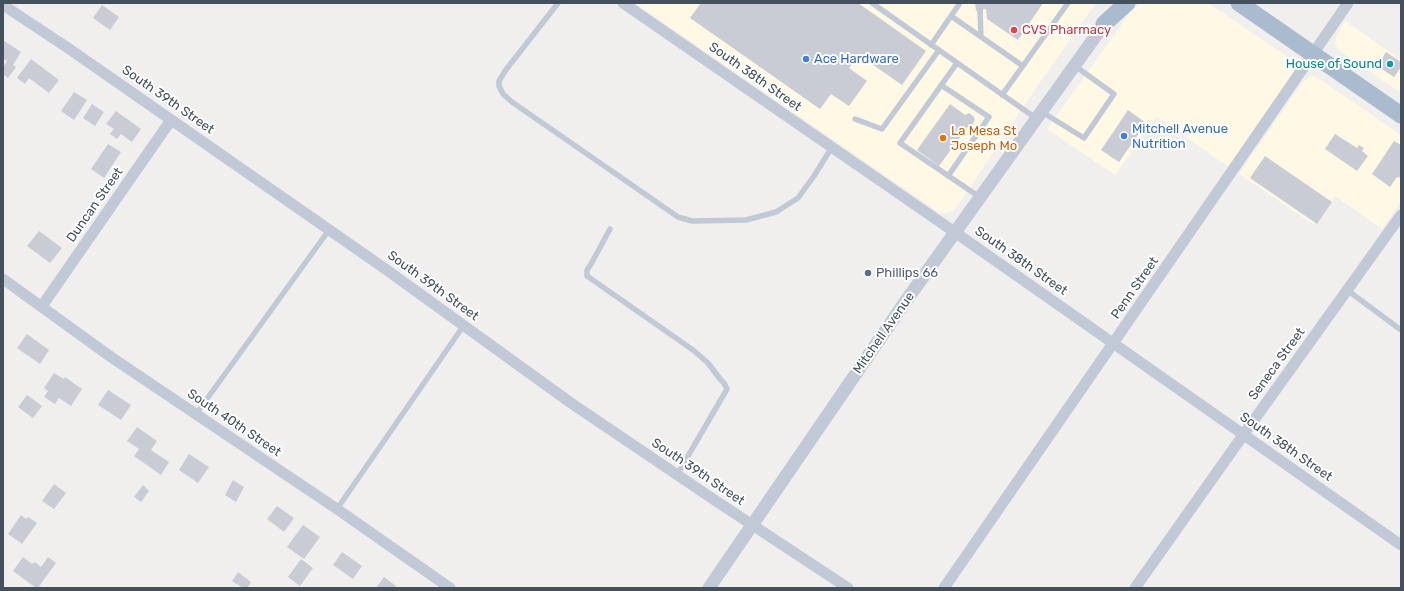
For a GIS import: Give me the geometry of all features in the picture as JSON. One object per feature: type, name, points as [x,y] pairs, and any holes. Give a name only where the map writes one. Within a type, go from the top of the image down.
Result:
[{"type":"main road","points":[[1104,24],[1110,3]]},
{"type":"main road","points":[[1104,24],[1127,3]]},
{"type":"main road","points":[[1238,3],[1401,115]]},
{"type":"street","name":"South 38th Street","points":[[623,3],[956,233],[1401,545]]},
{"type":"street","name":"Mitchell Avenue","points":[[709,588],[903,305],[956,233],[1119,3]]},
{"type":"street","name":"Penn Street","points":[[944,588],[1114,344],[1348,3]]},
{"type":"street","name":"South 39th Street","points":[[3,5],[68,48],[329,230],[464,325],[571,403],[848,588]]},
{"type":"street","name":"Duncan Street","points":[[42,306],[171,120]]},
{"type":"street","name":"Seneca Street","points":[[1135,588],[1401,215]]},
{"type":"street","name":"South 40th Street","points":[[3,279],[111,357],[450,588]]},
{"type":"lane","points":[[558,3],[505,71],[499,81],[499,86],[503,94],[512,102],[678,217],[692,221],[746,220],[776,212],[798,198],[832,147]]},
{"type":"lane","points":[[872,3],[1002,95],[1084,138],[1114,94],[1075,65]]},
{"type":"lane","points":[[932,45],[960,3]]},
{"type":"lane","points":[[1002,95],[1068,3]]},
{"type":"lane","points":[[980,10],[981,37]]},
{"type":"lane","points":[[951,16],[1023,66]]},
{"type":"lane","points":[[855,119],[882,129],[939,50]]},
{"type":"lane","points":[[957,63],[900,143],[981,198]]},
{"type":"lane","points":[[941,85],[989,117],[948,176]]},
{"type":"lane","points":[[610,229],[587,270],[587,276],[693,350],[708,363],[727,389],[677,475]]},
{"type":"lane","points":[[196,414],[329,230]]},
{"type":"lane","points":[[1348,290],[1401,330]]},
{"type":"lane","points":[[337,510],[464,325]]},
{"type":"shaded area","points":[[635,3],[1096,3],[1027,101],[959,204],[953,211],[948,213],[940,213]]},
{"type":"shaded area","points":[[1140,3],[1208,3],[1291,59],[1294,66],[1293,75],[1229,167],[1157,117],[1115,175],[1047,129],[1129,14]]},
{"type":"shaded area","points":[[1345,21],[1401,60],[1401,93],[1339,50],[1335,44],[1336,37]]},
{"type":"shaded area","points":[[1310,76],[1316,77],[1324,82],[1401,135],[1401,202],[1382,229],[1335,196],[1313,224],[1239,174],[1303,82]]},
{"type":"building","points":[[701,3],[858,3],[926,51],[902,85],[859,55],[849,68],[867,81],[849,106],[831,94],[820,109],[690,18]]},
{"type":"building","name":"CVS Pharmacy","points":[[975,3],[1043,3],[1018,40],[987,19],[986,9],[976,11]]},
{"type":"building","points":[[102,5],[119,17],[110,30],[93,18]]},
{"type":"building","points":[[3,40],[21,52],[13,65],[16,67],[8,78],[3,74],[3,67],[7,61],[3,59]]},
{"type":"building","name":"House of Sound","points":[[1386,52],[1401,62],[1401,67],[1394,77],[1377,66]]},
{"type":"building","points":[[31,59],[59,80],[49,93],[29,78],[25,84],[17,78]]},
{"type":"building","points":[[74,92],[87,100],[74,120],[61,111]]},
{"type":"building","points":[[92,104],[104,112],[95,126],[83,118]]},
{"type":"building","name":"La Mesa St Joseph Mo","points":[[950,104],[965,115],[969,113],[975,120],[972,125],[969,125],[939,166],[917,150]]},
{"type":"building","name":"Mitchell Avenue Nutrition","points":[[1128,110],[1146,123],[1119,162],[1101,150]]},
{"type":"building","points":[[116,111],[141,129],[132,142],[121,134],[117,139],[110,134],[114,129],[106,124]]},
{"type":"building","points":[[1335,134],[1357,148],[1359,145],[1364,148],[1362,151],[1368,156],[1357,171],[1325,149]]},
{"type":"building","points":[[1394,141],[1401,145],[1401,174],[1390,187],[1372,174]]},
{"type":"building","points":[[108,144],[121,152],[104,178],[91,169]]},
{"type":"building","points":[[1265,156],[1332,202],[1317,224],[1250,178]]},
{"type":"building","points":[[39,231],[62,248],[50,263],[27,246]]},
{"type":"building","points":[[27,334],[49,350],[40,364],[17,348]]},
{"type":"building","points":[[54,373],[64,379],[65,377],[82,389],[71,406],[59,398],[55,404],[44,397],[48,391],[44,388]]},
{"type":"building","points":[[108,390],[131,405],[121,420],[98,405]]},
{"type":"building","points":[[27,395],[42,406],[33,418],[18,407]]},
{"type":"building","points":[[137,427],[157,441],[151,450],[169,462],[161,475],[134,456],[139,449],[127,441]]},
{"type":"building","points":[[189,454],[209,467],[198,483],[179,470]]},
{"type":"building","points":[[233,480],[244,487],[236,502],[225,495]]},
{"type":"building","points":[[54,484],[66,493],[54,509],[42,501]]},
{"type":"building","points":[[143,485],[149,491],[141,502],[134,497]]},
{"type":"building","points":[[277,506],[294,518],[284,532],[267,519]]},
{"type":"building","points":[[21,515],[26,519],[28,517],[37,523],[22,544],[8,534]]},
{"type":"building","points":[[303,525],[320,537],[304,559],[287,547]]},
{"type":"building","points":[[342,552],[362,566],[353,579],[333,565]]},
{"type":"building","points":[[23,557],[32,564],[35,562],[41,567],[48,557],[56,563],[38,588],[13,571]]},
{"type":"building","points":[[301,559],[313,568],[300,586],[288,577]]},
{"type":"building","points":[[238,572],[251,582],[247,588],[243,588],[232,581]]},
{"type":"building","points":[[384,577],[396,586],[395,588],[376,588]]},
{"type":"place","name":"CVS Pharmacy","points":[[1014,30]]},
{"type":"place","name":"Ace Hardware","points":[[806,59]]},
{"type":"place","name":"House of Sound","points":[[1390,64]]},
{"type":"place","name":"Mitchell Avenue Nutrition","points":[[1124,136]]},
{"type":"place","name":"La Mesa St Joseph Mo","points":[[943,138]]},
{"type":"place","name":"Phillips 66","points":[[868,273]]}]
